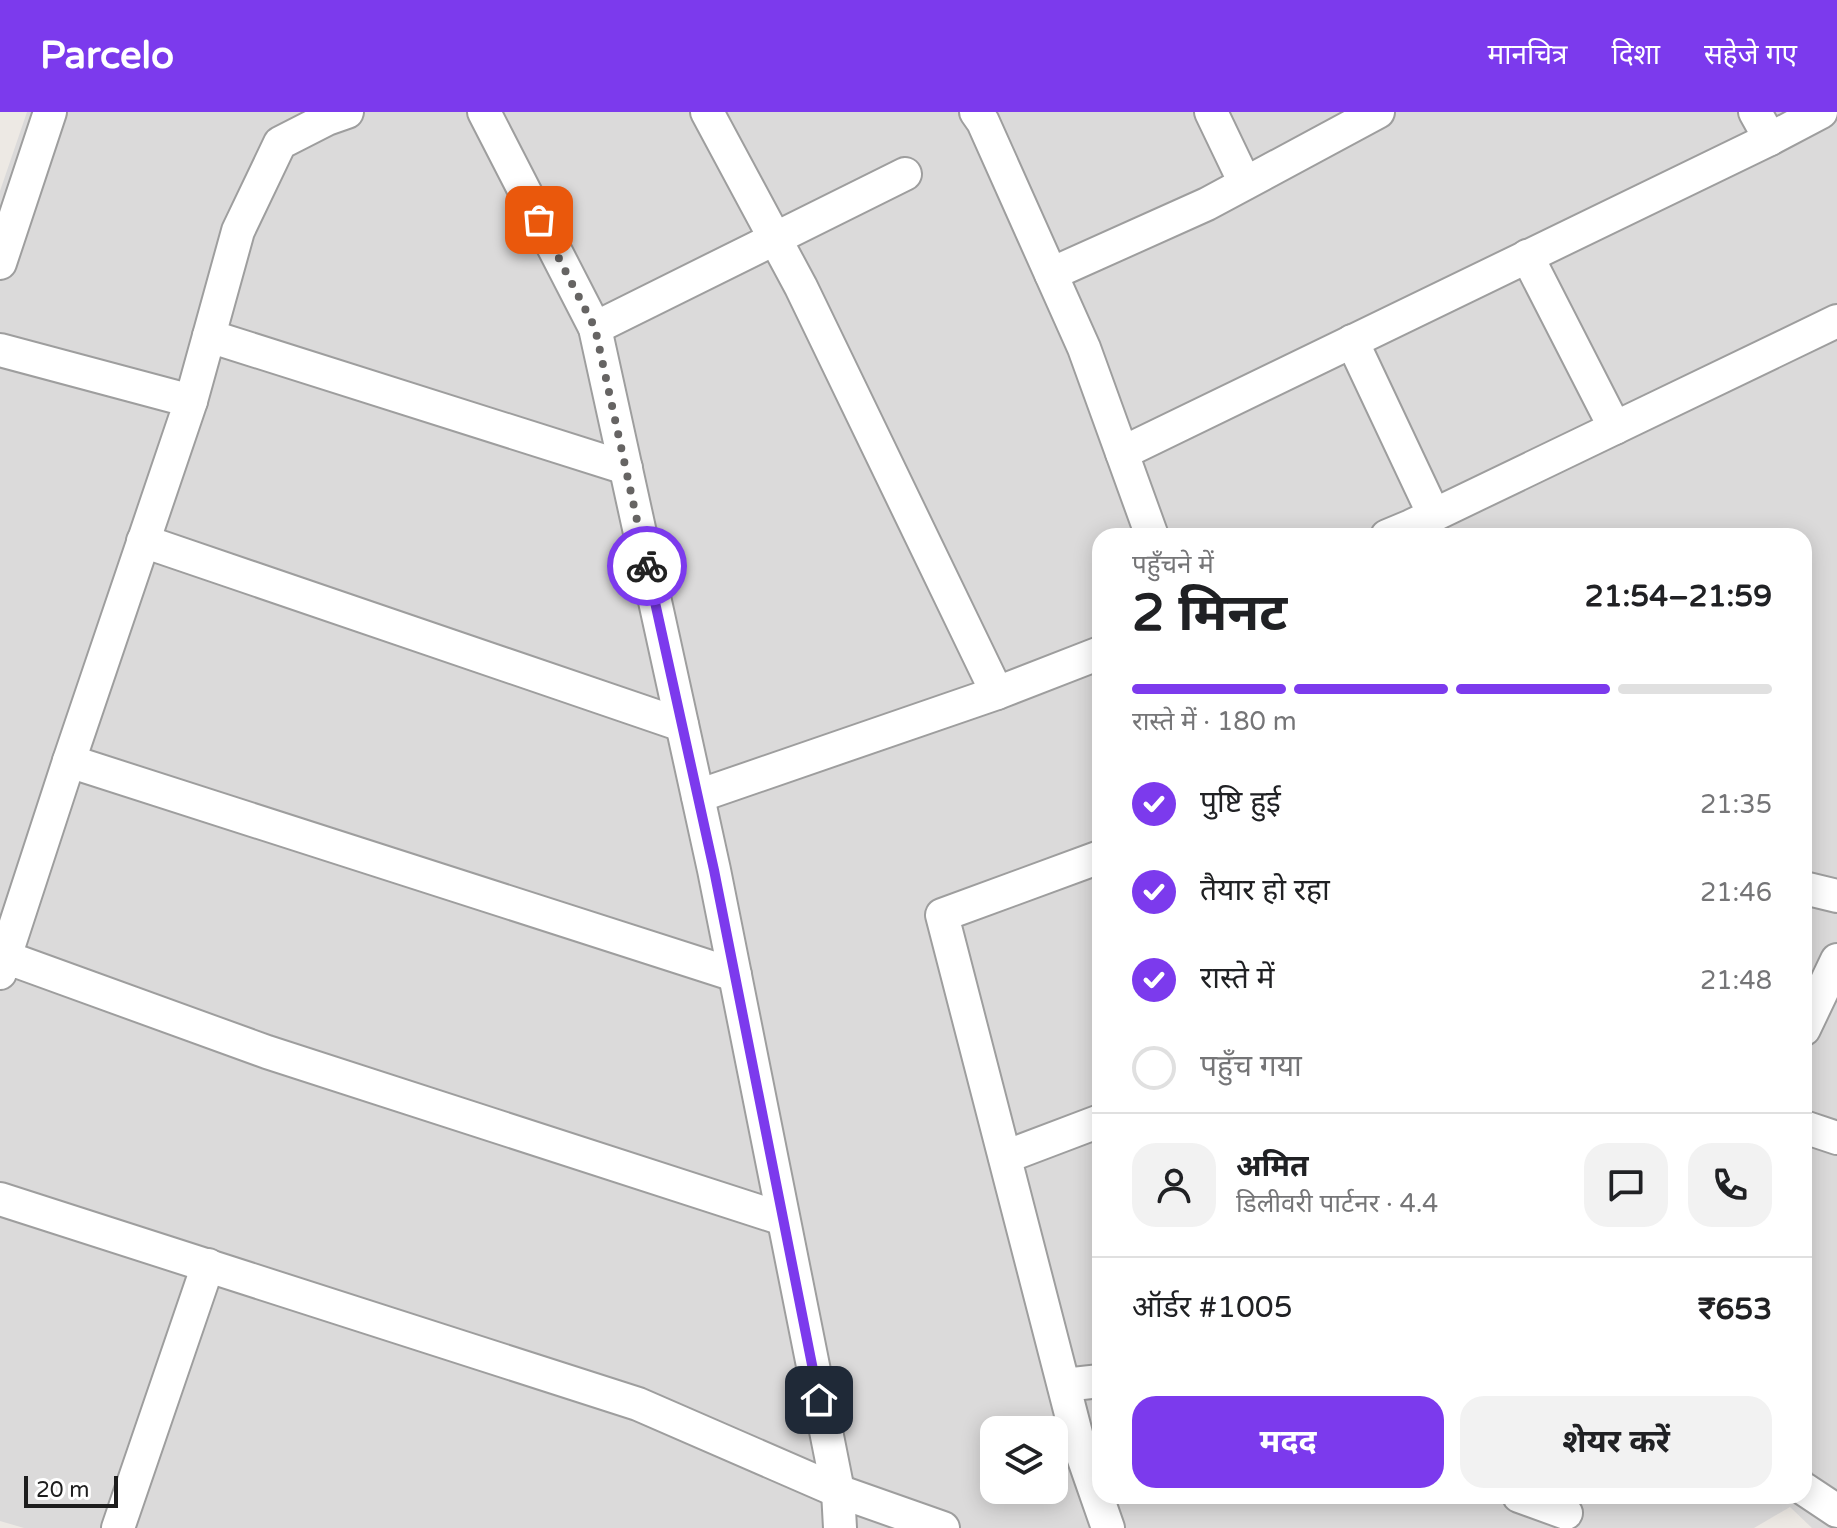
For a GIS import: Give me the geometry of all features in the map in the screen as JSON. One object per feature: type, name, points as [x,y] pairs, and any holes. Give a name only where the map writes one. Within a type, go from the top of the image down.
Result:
[{"type":"street","points":[[0,263],[50,112]]},
{"type":"street","points":[[347,112],[280,143],[238,231],[191,401],[3,965],[783,1219]]},
{"type":"street","points":[[484,112],[595,328],[735,975],[838,1491],[840,1528]]},
{"type":"street","points":[[707,112],[801,287],[997,693]]},
{"type":"street","points":[[976,112],[1084,348],[1149,528]]},
{"type":"street","points":[[1211,112],[1245,183]]},
{"type":"street","points":[[1051,274],[1207,204],[1378,112]]},
{"type":"street","points":[[1122,453],[1527,256],[1763,125],[1821,112]]},
{"type":"street","points":[[595,328],[905,174]]},
{"type":"street","points":[[1527,256],[1615,428]]},
{"type":"street","points":[[1405,528],[1837,321]]},
{"type":"street","points":[[209,336],[626,468]]},
{"type":"street","points":[[1352,341],[1434,515]]},
{"type":"street","points":[[0,350],[191,401]]},
{"type":"street","points":[[143,541],[682,725]]},
{"type":"street","points":[[698,796],[997,693],[1092,656]]},
{"type":"street","points":[[69,761],[735,975]]},
{"type":"street","points":[[1092,860],[942,915],[1079,1445],[1092,1480]]},
{"type":"street","points":[[1812,890],[1837,896]]},
{"type":"street","points":[[1812,1012],[1837,960]]},
{"type":"street","points":[[1005,1157],[1092,1124]]},
{"type":"street","points":[[1812,1130],[1837,1138]]},
{"type":"street","points":[[0,1199],[638,1404],[838,1491],[943,1528]]},
{"type":"street","points":[[118,1528],[208,1265]]},
{"type":"street","points":[[1064,1385],[1092,1382]]},
{"type":"street","points":[[1812,1494],[1837,1511]]},
{"type":"street","points":[[1101,1504],[1110,1528]]},
{"type":"street","points":[[1110,1528],[1119,1504]]},
{"type":"street","points":[[1542,1504],[1566,1512]]},
{"type":"shaded area","points":[[27,112],[1837,112],[1837,1528],[1812,1528],[1790,1507],[1754,1528],[24,1528],[0,1521],[0,191]]},
{"type":"way so far","points":[[539,220],[595,328],[647,566]]},
{"type":"route","points":[[647,566],[714,870],[819,1400]]}]
